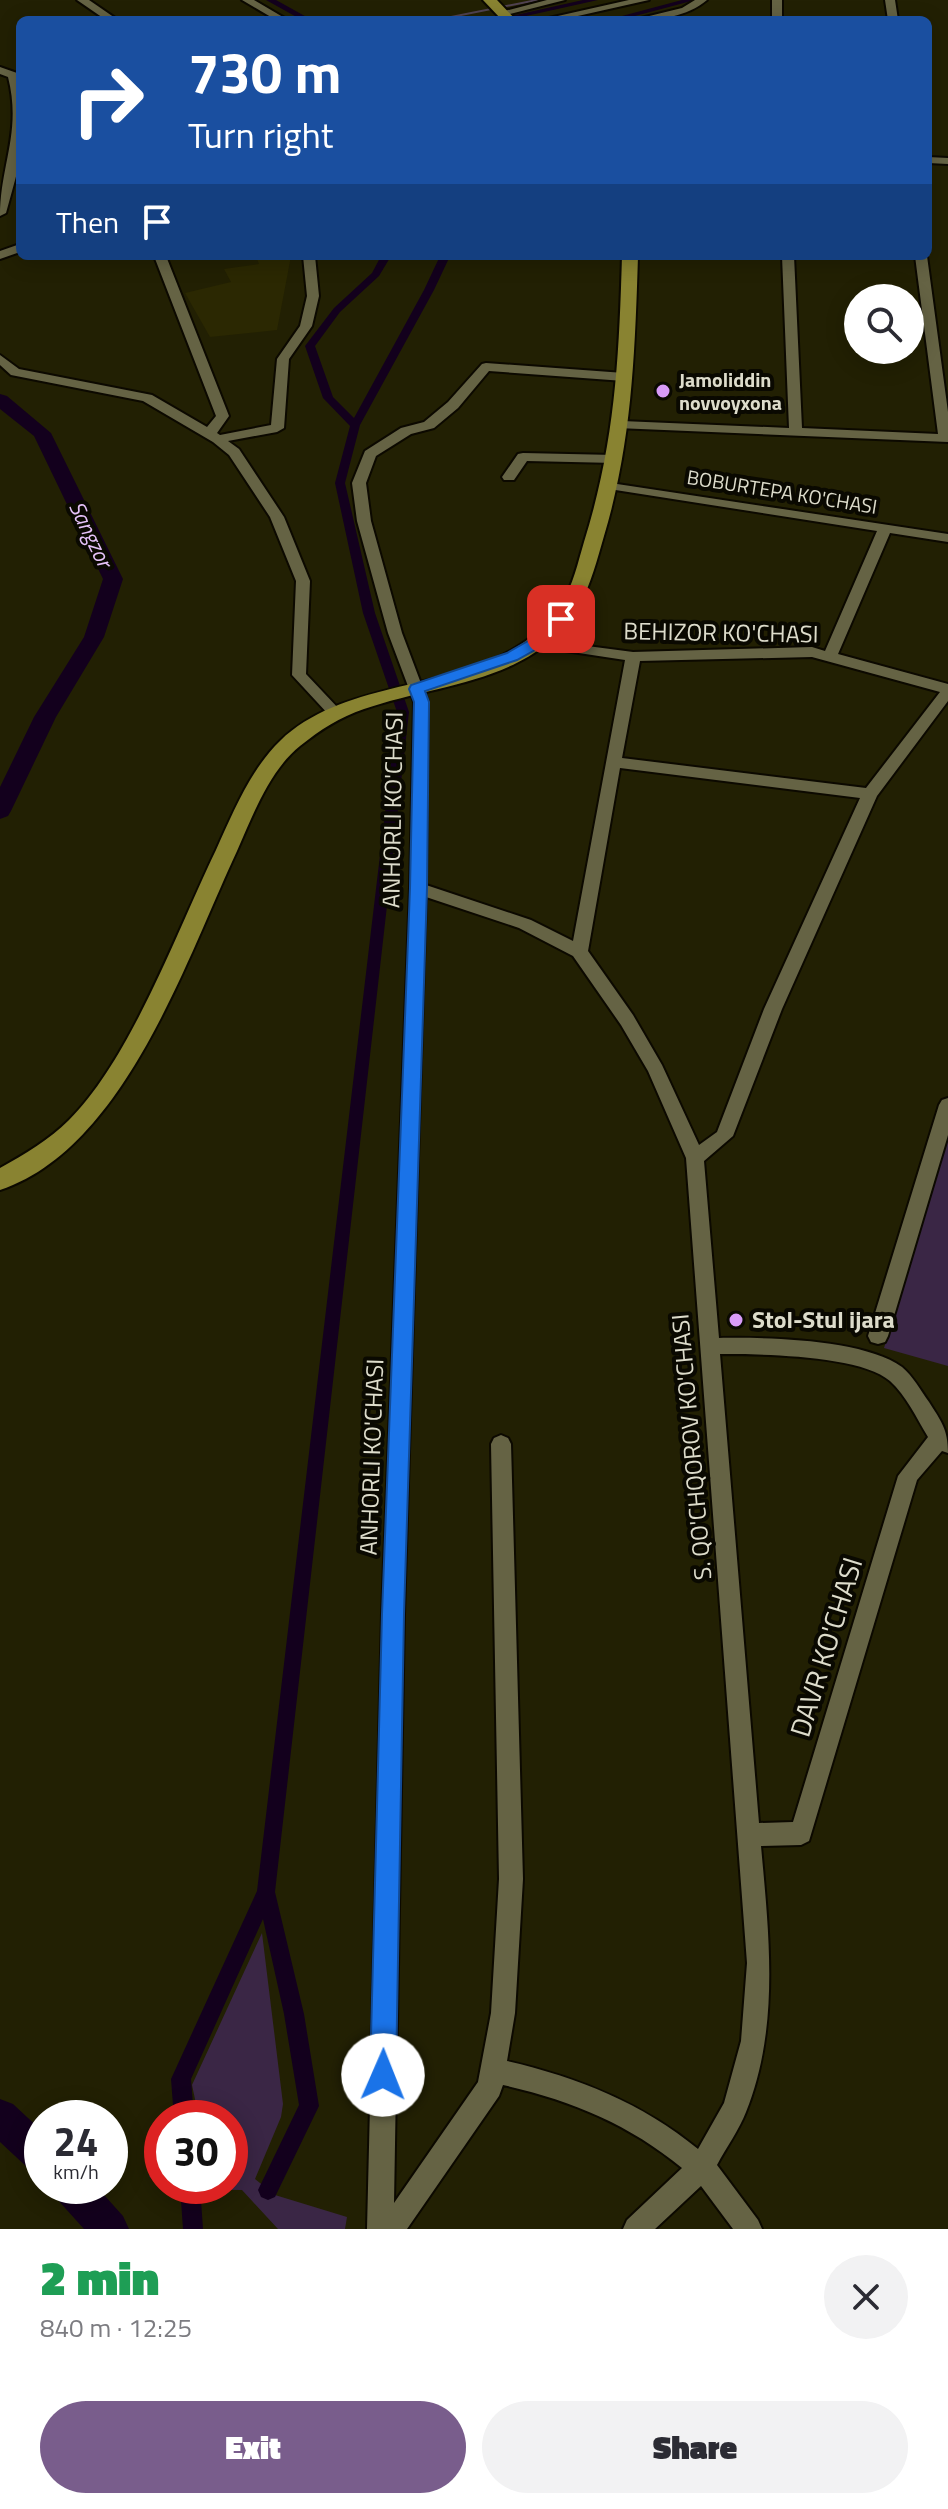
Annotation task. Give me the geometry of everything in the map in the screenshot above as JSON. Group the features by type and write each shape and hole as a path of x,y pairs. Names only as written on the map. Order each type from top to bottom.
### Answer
{"main road":[{"path":"0,1180 53,1148 98,1102 142,1029 257,788 294,739 334,712 368,698 417,689 489,666 539,642 555,627 576,595 609,485 622,425 630,260"}],"street":[{"path":"82,0 107,16"},
{"path":"247,0 276,16"},
{"path":"500,10 560,0"},
{"path":"565,16 644,0"},
{"path":"657,16 685,10 702,0"},
{"path":"0,70 13,75 16,84"},
{"path":"0,213 16,162"},
{"path":"162,260 223,416 214,437"},
{"path":"214,437 277,428 283,359 306,326 313,296 309,260"},
{"path":"788,260 796,432"},
{"path":"622,425 946,438 922,260"},
{"path":"0,359 15,372 147,398 234,452 277,517 303,581 299,675 334,712"},
{"name":"ANHORLI KO'CHASI","path":"380,2229 393,1614 418,888 421,702 395,633 364,521 359,483 370,454 406,431 429,425 453,405 486,367 624,377"},
{"path":"509,477 523,457 615,459"},
{"name":"BOBURTEPA KO'CHASI","path":"609,485 948,538"},
{"path":"830,657 885,528"},
{"name":"BEHIZOR KO'CHASI","path":"539,642 633,657 812,652 948,690"},
{"path":"418,888 525,924 579,952 633,657"},
{"path":"695,1158 724,1136 773,1009 870,794 948,690"},
{"path":"613,762 870,794"},
{"name":"S. QO'CHQOROV KO'CHASI","path":"579,952 627,1020 656,1070 695,1158 759,1963 753,2041 735,2108 701,2168 636,2229"},
{"path":"878,1336 948,1105"},
{"path":"710,1346 764,1344 862,1360 896,1373 944,1441"},
{"name":"DAVR KO'CHASI","path":"749,1835 801,1833 908,1476 944,1441"},
{"path":"391,2229 490,2087 503,2013 511,1879 501,1444"},
{"path":"493,2070 554,2083 611,2106 657,2133 701,2168 749,2229"}],"shaded area":[{"path":"257,260 290,260 277,330 210,337 185,293 231,282 224,269 259,264"},
{"path":"948,1139 948,1366 884,1348"},
{"path":"262,1933 283,2104 281,2117 255,2179 275,2195 347,2217 345,2229 278,2229 248,2196 248,2100 195,2100 192,2085"}],"waterway":[{"path":"270,0 300,16"},
{"path":"456,16 537,0"},
{"path":"516,16 594,0"},
{"path":"627,16 691,0"},
{"path":"355,425 328,398 310,346 337,310 376,274 384,260"},
{"path":"355,425 443,260"},
{"name":"Sangzor","path":"0,400 42,433 113,579 94,637 45,717 0,811"},
{"path":"266,1892 403,712 369,613 340,483 355,425"},
{"path":"183,2100 181,2079 266,1892"},
{"path":"266,1892 294,2014 309,2106 268,2190"},
{"name":"Sangzor","path":"0,2117 24,2139"},
{"name":"Sangzor","path":"87,2204 110,2229"},
{"path":"191,2204 193,2229"}],"place":[{"name":"Jamoliddin novvoyxona","path":"663,391"},
{"name":"Stol-Stul ijara","path":"736,1320"}],"route":[{"path":"383,2075 393,1614 418,888 421,702 417,689 512,657 539,642 561,619"}]}
